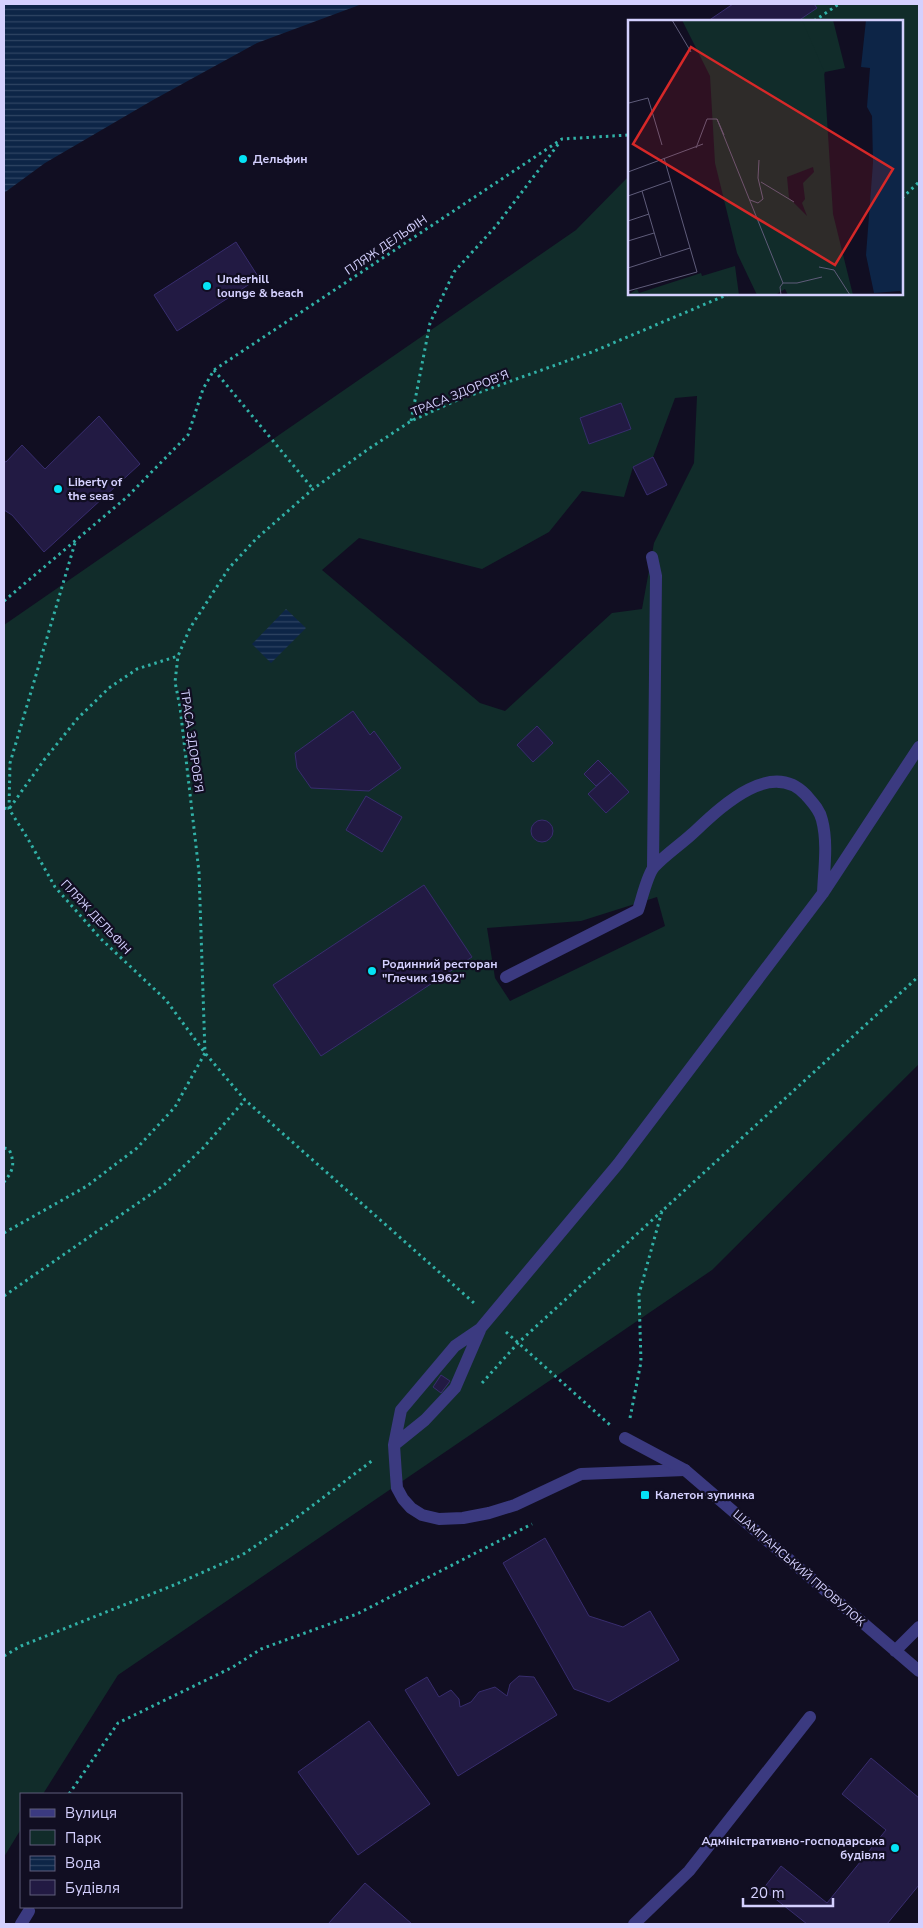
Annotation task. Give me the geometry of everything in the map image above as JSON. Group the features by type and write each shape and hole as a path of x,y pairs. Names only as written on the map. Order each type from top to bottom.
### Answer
{"street":[{"path":"506,977 638,910 653,868 656,576 652,557"},
{"path":"685,1470 581,1474 515,1506 463,1518 439,1519 422,1515 403,1500 398,1488 394,1445 401,1410 455,1346 480,1329 490,1318 618,1164 823,893 919,747"},
{"path":"653,868 731,799 762,784 775,782 788,784 802,791 814,804 822,819 825,843 823,893"},
{"path":"394,1445 425,1420 455,1388 480,1329"},
{"name":"ШАМПАНСЬКИЙ ПРОВУЛОК","path":"625,1438 685,1470 919,1671"},
{"path":"895,1651 919,1627"},
{"path":"634,1924 690,1871 810,1717"},
{"path":"21,1924 29,1911"}],"path":[{"path":"815,20 839,4"},
{"path":"411,421 430,323 454,272 496,226 562,139 628,135"},
{"name":"ПЛЯЖ ДЕЛЬФІН","path":"4,601 75,543 127,497 188,435 203,389 214,370 562,139"},
{"path":"903,197 919,182"},
{"name":"ТРАСА ЗДОРОВ’Я","path":"205,1053 199,872 180,707 175,682 178,656 190,628 229,568 256,539 314,489 367,450 411,421 455,401 592,352 727,295"},
{"path":"214,370 314,489"},
{"path":"9,809 10,763 75,543"},
{"path":"9,809 44,760 78,718 109,688 137,669 178,656"},
{"path":"4,808 9,809"},
{"name":"ПЛЯЖ ДЕЛЬФІН","path":"9,809 55,888 101,939 166,1000 205,1053 245,1100 625,1438"},
{"path":"479,1387 518,1343 919,976"},
{"path":"4,1233 87,1186 137,1148 175,1107 205,1053"},
{"path":"4,1296 164,1184 203,1148 245,1100"},
{"path":"4,1148 8,1149 14,1160 12,1171 4,1182"},
{"path":"625,1438 641,1362 639,1294 662,1210"},
{"path":"4,1656 20,1646 174,1585 242,1555 288,1524 394,1445"},
{"path":"70,1793 118,1723 233,1667 261,1649 357,1614 537,1520"}],"green space":[{"path":"801,4 919,4 919,1064 712,1270 118,1675 44,1793 20,1793 20,1831 4,1857 4,625 576,230 628,177 628,295 903,295 903,20 785,20","holes":["697,396 694,463 654,543 642,609 612,613 505,711 480,703 322,570 359,538 482,569 549,532 582,491 624,497 633,467 653,457 675,398","657,897 665,926 510,1001 495,978 487,928 581,921"]}],"water":[{"path":"4,4 362,4 257,43 153,100 45,163 4,193"},
{"path":"286,609 306,628 271,663 252,644"}],"building":[{"path":"733,4 814,4 817,8 799,20 709,20"},
{"name":"Underhill lounge & beach","path":"236,242 259,278 177,331 154,295"},
{"path":"621,403 631,429 589,444 580,418"},
{"name":"Liberty of the seas","path":"99,416 140,464 44,552 12,515 4,510 4,461 6,462 22,445 45,469"},
{"path":"653,457 667,485 647,495 633,467"},
{"path":"353,711 370,735 374,731 401,768 369,791 311,788 297,768 295,753"},
{"path":"537,726 553,743 533,762 517,745"},
{"path":"598,760 611,773 596,786 584,774"},
{"path":"611,773 629,792 606,813 588,794"},
{"path":"366,796 402,817 382,852 346,830"},
{"path":"538,820 546,820 553,827 553,835 546,842 538,842 531,835 531,827"},
{"name":"Родинний ресторан \"Глечик 1962\"","path":"424,885 472,957 321,1056 273,985"},
{"path":"441,1375 450,1381 441,1393 433,1387"},
{"path":"545,1538 589,1616 623,1627 650,1611 679,1660 609,1702 574,1689 503,1563"},
{"path":"519,1676 534,1677 557,1715 458,1776 405,1690 427,1677 439,1697 451,1690 459,1699 460,1707 471,1702 479,1692 495,1687 507,1696 510,1684"},
{"path":"369,1721 430,1804 358,1855 298,1772"},
{"name":"Адміністративно-господарська будівля","path":"871,1758 919,1798 919,1885 887,1924 807,1924 763,1889 781,1866 827,1903 886,1830 842,1794"},
{"path":"365,1883 412,1924 328,1924"}],"place":[{"name":"Дельфин","path":"243,159"},
{"name":"Underhill lounge & beach","path":"207,286"},
{"name":"Liberty of the seas","path":"58,489"},
{"name":"Родинний ресторан \"Глечик 1962\"","path":"372,971"},
{"name":"Калетон зупинка","path":"645,1495"},
{"name":"Адміністративно-господарська будівля","path":"895,1848"}]}
